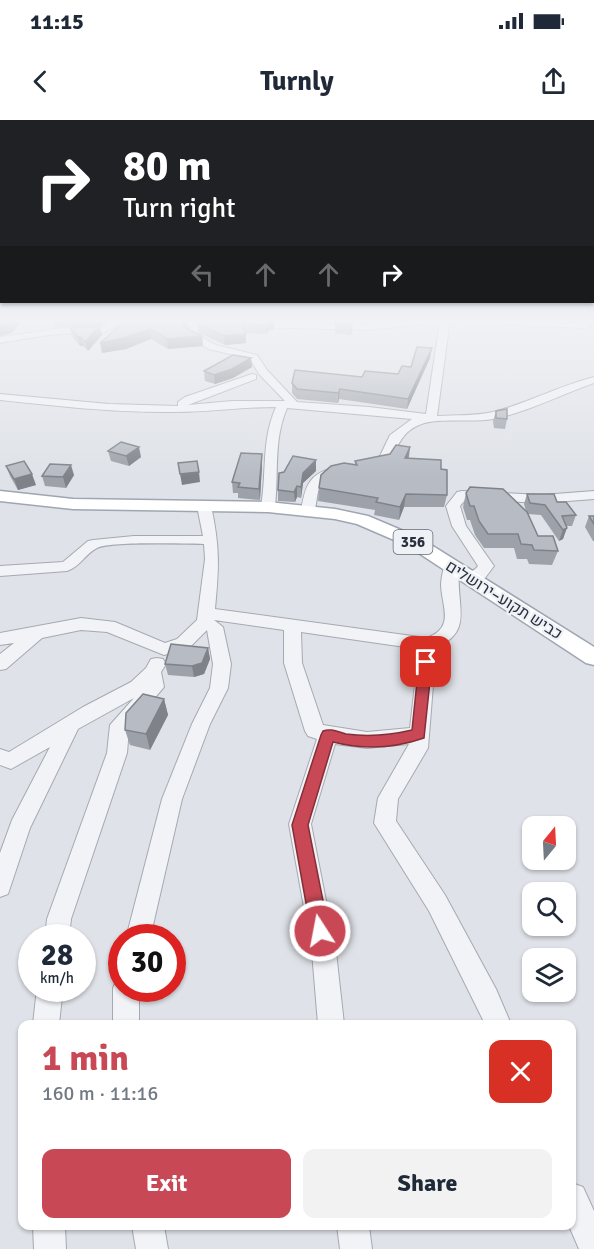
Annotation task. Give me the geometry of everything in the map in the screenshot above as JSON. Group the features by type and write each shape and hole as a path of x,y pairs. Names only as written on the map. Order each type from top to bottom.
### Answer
{"main road":[{"name":"356","path":"0,496 73,504 204,506"},
{"name":"כביש תקוע–ירושלים","path":"204,506 268,507 308,511 344,516 386,528 414,542 594,657"}],"street":[{"path":"263,372 291,401 273,427 270,452 272,478 268,507"},
{"path":"431,418 439,372"},
{"path":"176,409 189,399 252,377"},
{"path":"0,397 109,407 176,409 232,404 288,405 455,419 491,416 538,402 558,392 594,380"},
{"path":"308,511 312,485 325,473 384,461 394,438 418,420 431,418"},
{"path":"471,578 480,575 486,566 459,526 453,506 462,495 542,499 594,495"},
{"path":"0,639 81,624 109,626 164,649 183,644 206,617 212,540 204,506"},
{"path":"0,571 67,566 93,544 212,540"},
{"path":"206,617 292,625 428,644 444,639 451,631 454,613 448,583 452,567"},
{"path":"141,924 172,799 201,724 219,688 222,664 216,627 206,617"},
{"path":"292,625 293,663 315,731 347,740 389,742 419,734"},
{"path":"0,664 37,633"},
{"path":"428,644 418,747 388,798 386,823 436,903 487,998 496,1020"},
{"path":"0,756 10,761 93,710 119,699 153,673 164,649"},
{"path":"58,924 117,753 120,725 155,687 153,673"},
{"path":"0,886 20,827 71,724"},
{"path":"328,735 300,825 324,952 331,1020"},
{"path":"46,1020 48,1002"},
{"path":"126,1002 126,1020"},
{"path":"576,1207 594,1246"},
{"path":"49,1230 50,1249"},
{"path":"149,1230 152,1249"},
{"path":"354,1230 356,1249"}],"building":[{"path":"206,372 224,372 214,375"},
{"path":"295,372 362,377 365,372 398,374 399,372 421,372 408,399 340,389 338,393 297,389 292,383"},
{"path":"507,409 507,419 496,418 496,411"},
{"path":"121,442 139,447 126,456 108,451"},
{"path":"396,445 410,447 405,458 441,460 441,469 447,470 447,495 406,494 400,507 376,502 378,498 319,488 321,475 331,466 344,463 357,465 355,461 390,454"},
{"path":"241,453 262,454 259,489 238,487 240,483 232,482"},
{"path":"293,456 316,460 303,473 301,487 297,486 294,492 278,490 279,473 284,472"},
{"path":"24,461 32,474 14,479 6,466"},
{"path":"197,461 199,472 180,474 178,463"},
{"path":"50,464 71,465 63,477 42,476"},
{"path":"470,487 503,489 527,512 538,536 553,536 558,551 534,550 532,545 521,544 518,534 488,534 479,521 474,506 470,506 466,493"},
{"path":"527,494 554,494 557,502 566,502 576,515 562,516 567,528 563,530 545,505 530,503"},
{"path":"171,644 208,648 202,663 192,666 165,664"},
{"path":"143,694 164,699 146,734 125,730 126,713"}],"route":[{"path":"320,931 300,825 328,735 347,740 389,742 419,734 426,662"}]}
